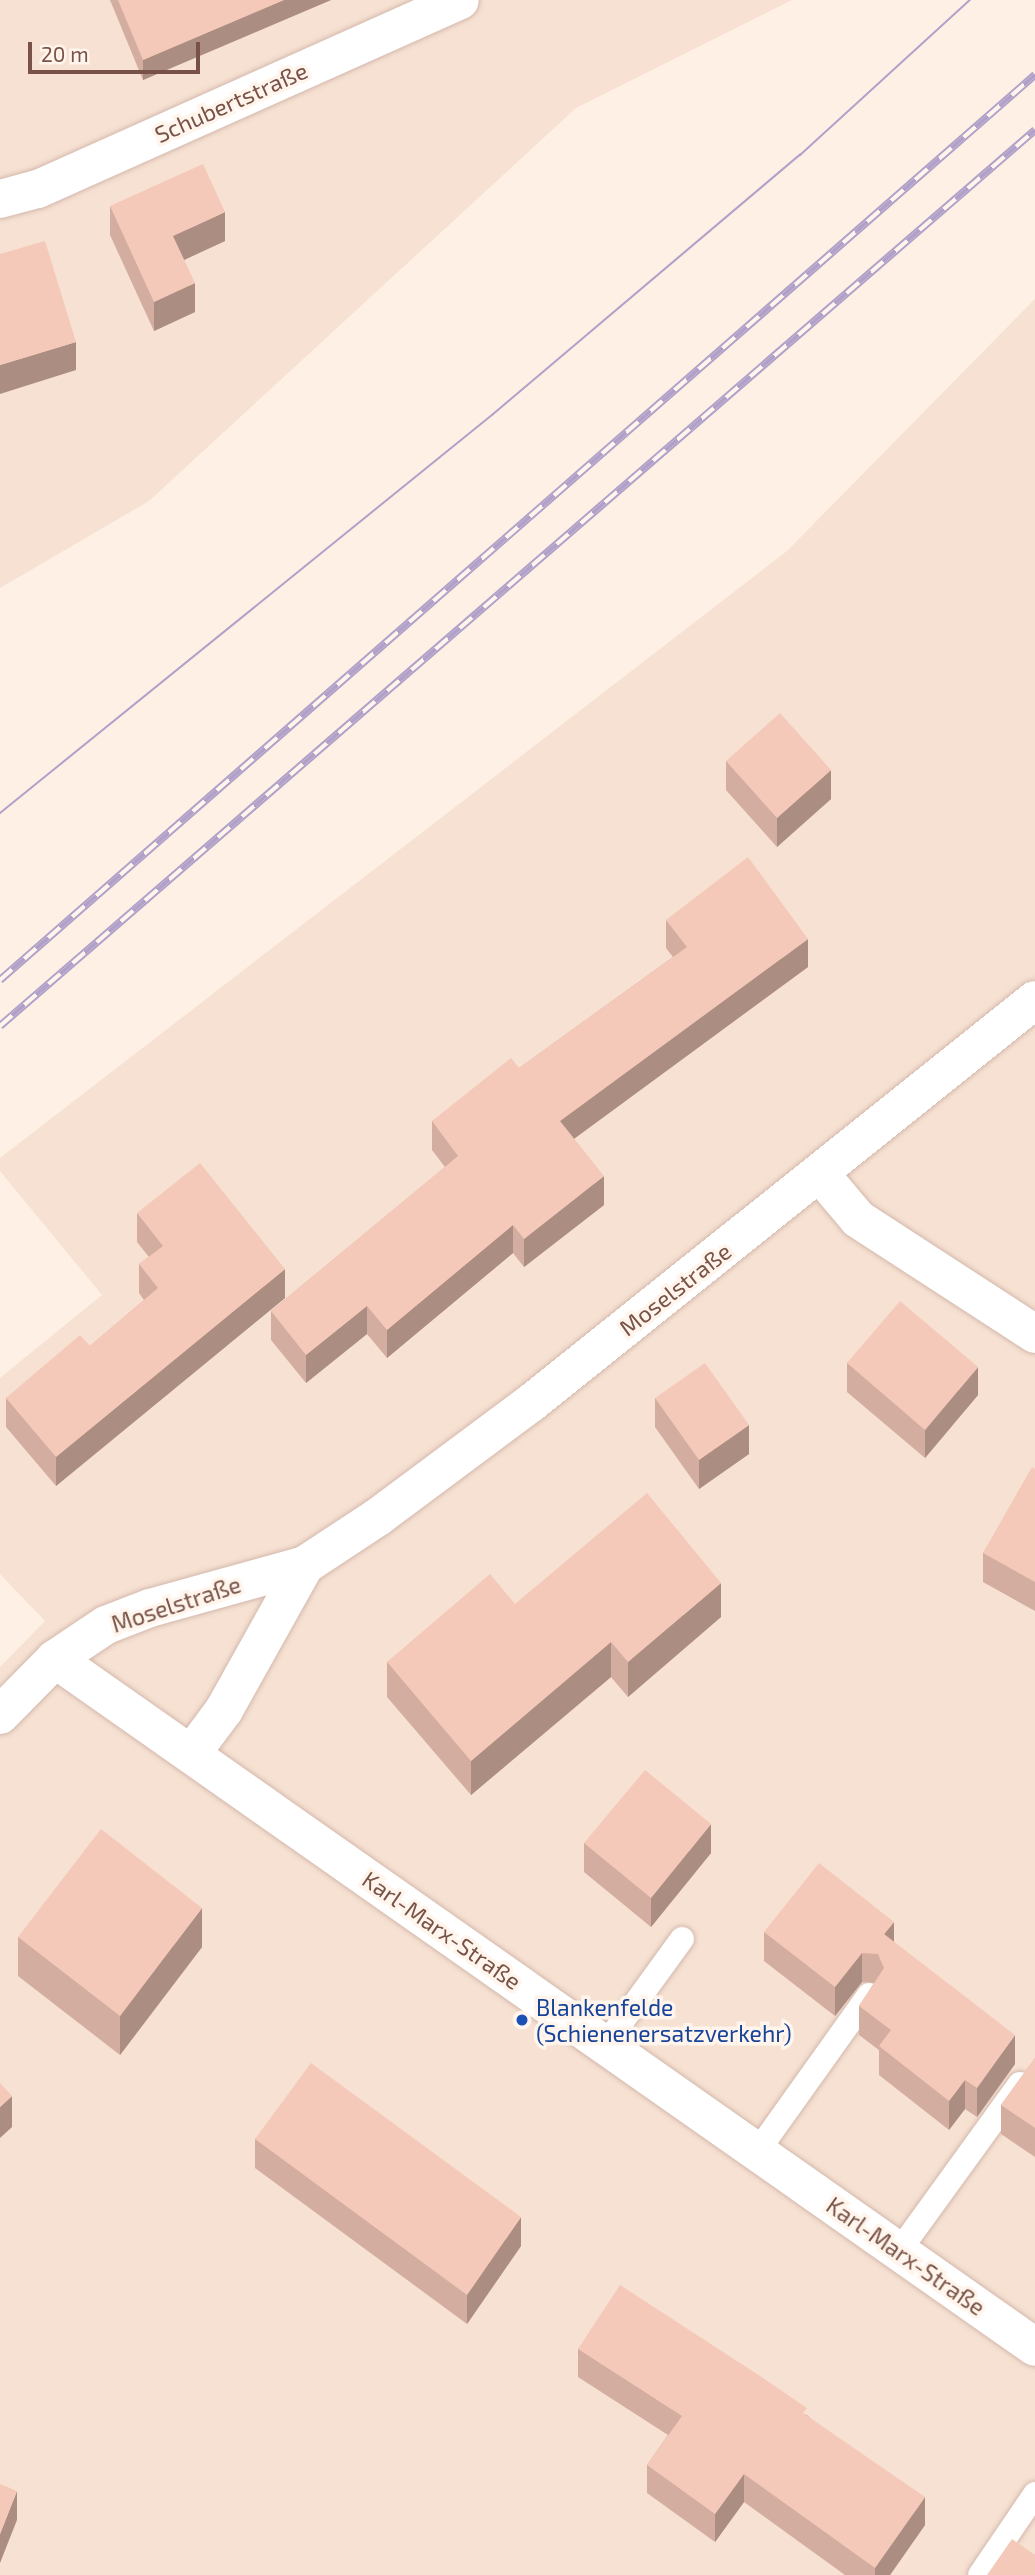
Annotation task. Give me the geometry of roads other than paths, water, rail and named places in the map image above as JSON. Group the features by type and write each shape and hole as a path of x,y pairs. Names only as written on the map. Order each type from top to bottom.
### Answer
{"street":[{"name":"Schubertstraße","path":"0,199 38,189 460,0"},
{"name":"Moselstraße","path":"0,1715 55,1659 106,1625 150,1608 305,1565 520,1412 821,1175 1035,1000"},
{"path":"821,1175 858,1219 1035,1334"},
{"name":"Moselstraße","path":"192,1753 224,1710 305,1565"},
{"name":"Karl-Marx-Straße","path":"55,1659 1035,2347"}],"lane":[{"path":"605,2045 682,1939"},
{"path":"757,2152 869,1995"},
{"path":"899,2251 1032,2066"},
{"path":"980,2575 1035,2494"}],"tram line":[{"path":"0,813 493,414 800,155 970,0"}],"railway":[{"path":"0,980 1035,75"},
{"path":"0,1026 1035,130"}],"place":[{"name":"Blankenfelde (Schienenersatzverkehr)","path":"522,2020"}]}
